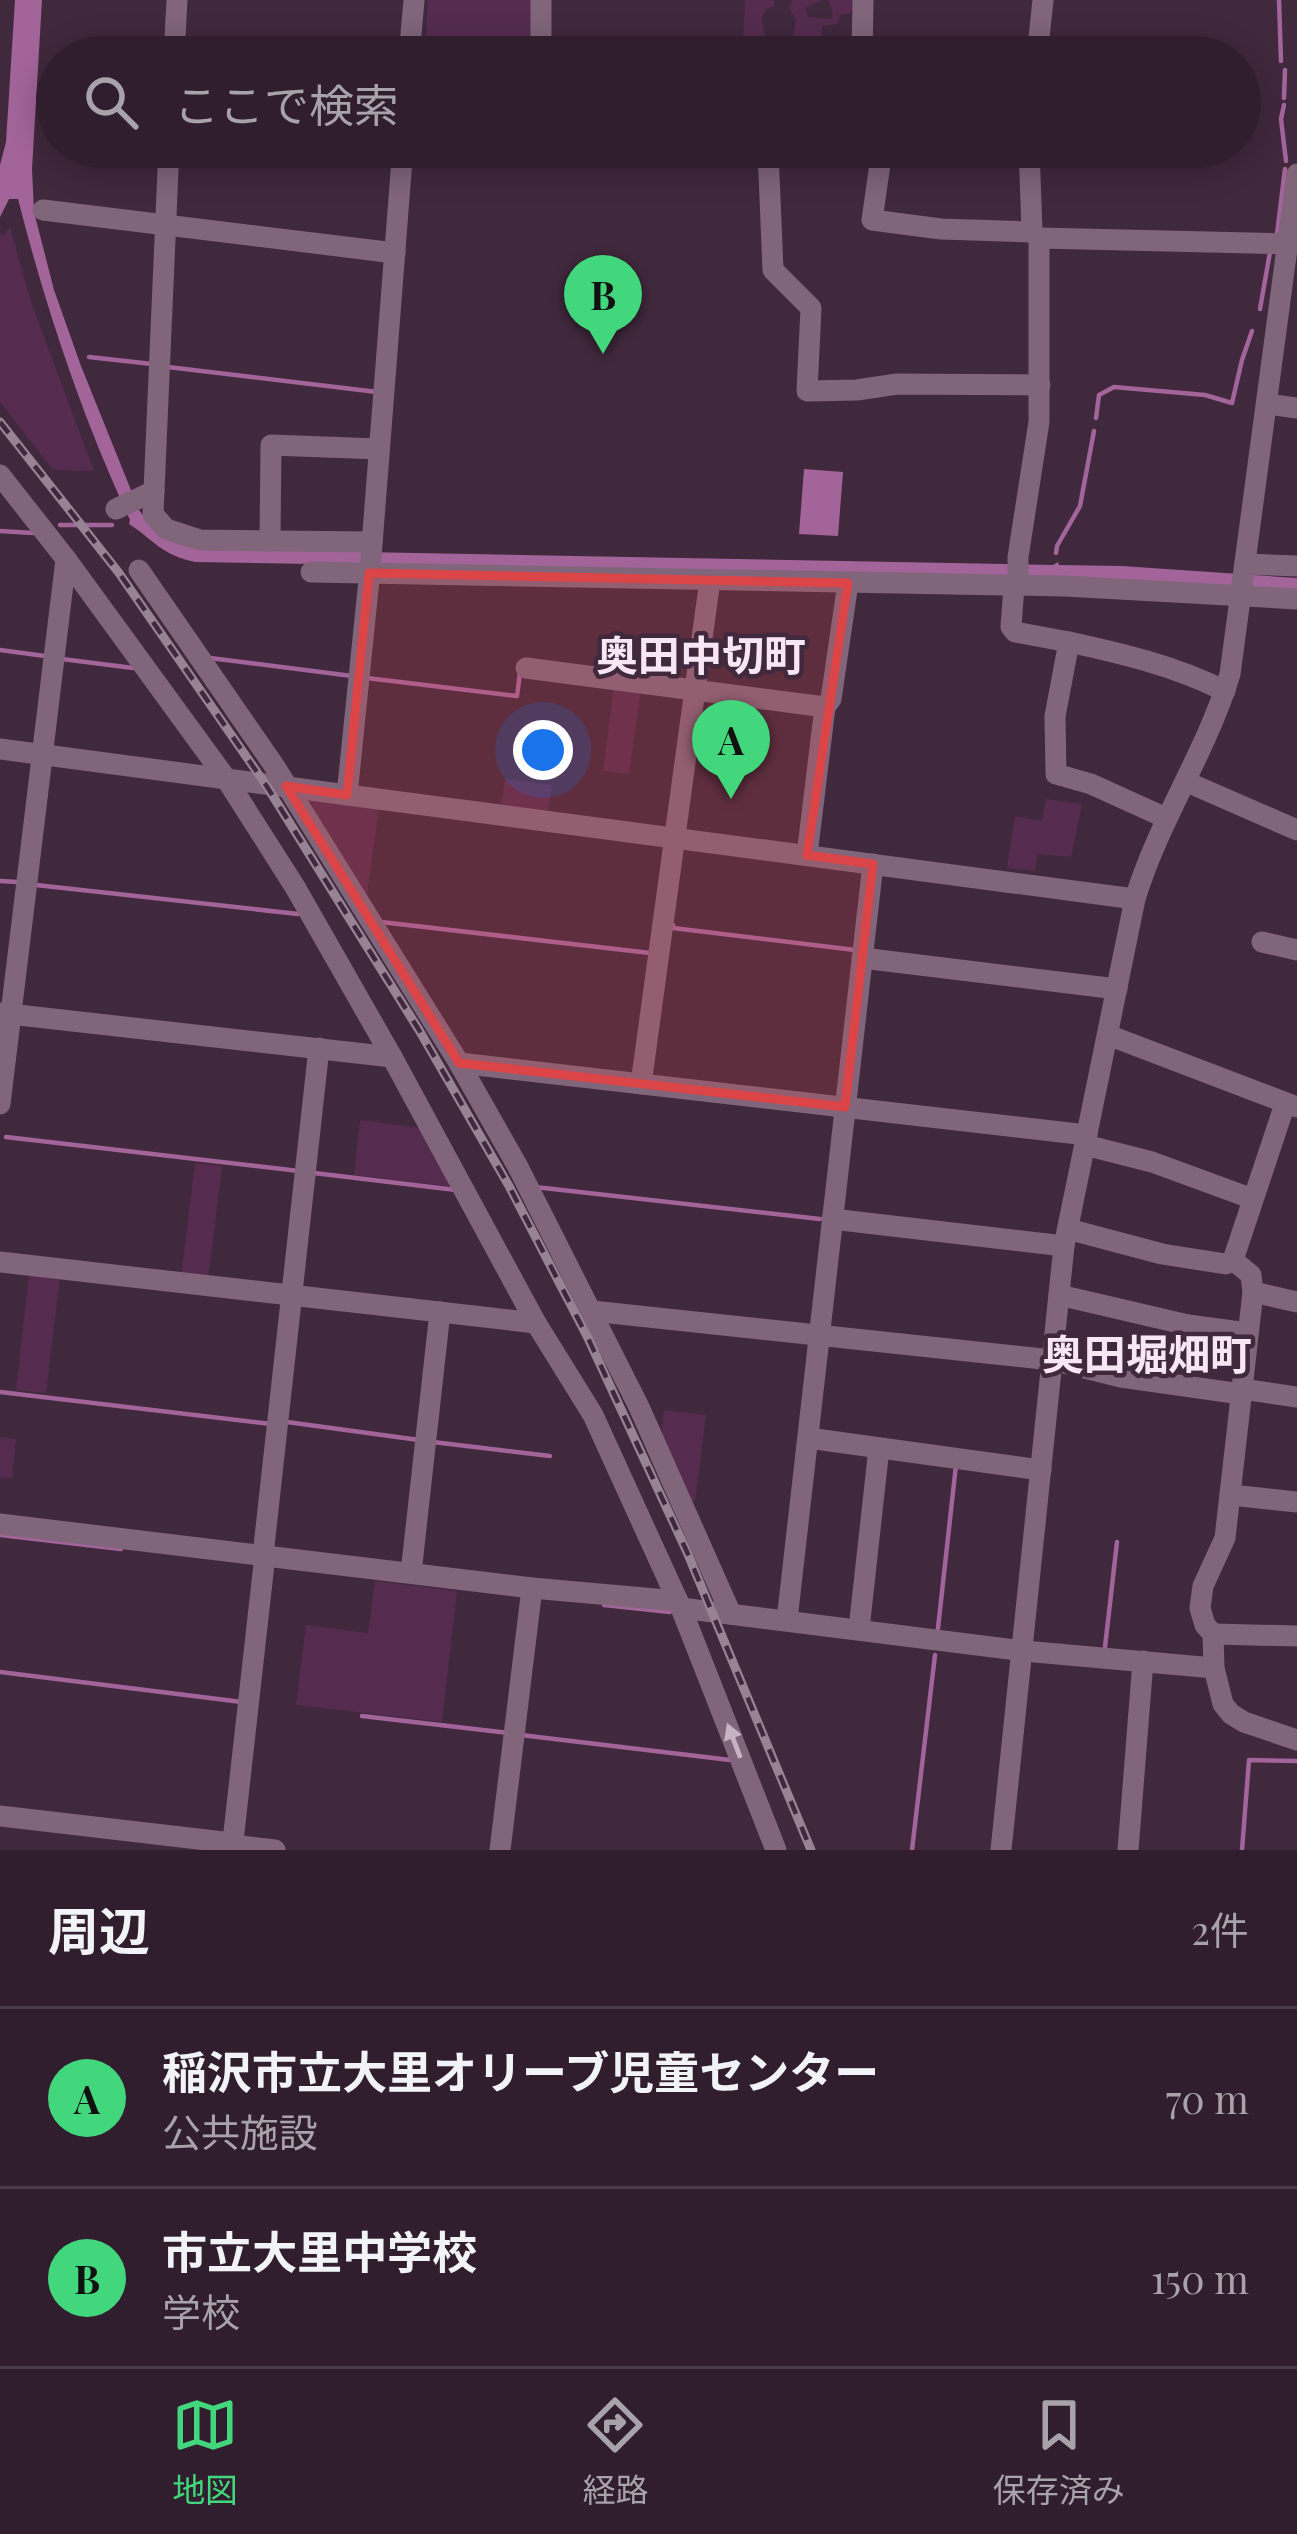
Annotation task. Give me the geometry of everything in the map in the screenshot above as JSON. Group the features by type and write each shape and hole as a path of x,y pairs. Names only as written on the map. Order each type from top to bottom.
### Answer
{"street":[{"path":"175,36 177,0"},
{"path":"411,36 414,0"},
{"path":"541,0 541,36"},
{"path":"862,36 863,0"},
{"path":"1039,36 1043,0"},
{"path":"168,168 132,501 166,529 200,540 372,544"},
{"path":"347,795 370,572 401,168"},
{"path":"769,168 773,270 812,308 807,391 897,384 1040,385"},
{"path":"879,168 872,220 1291,255"},
{"path":"1030,168 1039,422 1011,627 1016,632 1142,657 1186,671 1225,691"},
{"path":"1001,1850 1066,1238 1135,898 1166,818 1220,710 1230,674 1291,255 1297,174"},
{"path":"44,210 394,253"},
{"path":"1268,404 1297,408"},
{"path":"270,541 272,445 379,449"},
{"path":"0,475 227,780 295,887 392,1057 536,1323 593,1415 680,1605 776,1850"},
{"path":"0,1104 5,1013 66,559"},
{"path":"1245,566 1297,566"},
{"path":"139,570 275,767 518,1167 640,1407 730,1614"},
{"path":"311,572 1065,586 1297,599"},
{"path":"641,1084 710,580"},
{"path":"807,856 825,706 834,681 848,583"},
{"path":"1069,642 1055,716 1056,774 1091,784 1166,818"},
{"path":"526,668 825,706"},
{"path":"0,749 1135,898"},
{"path":"1187,782 1297,830"},
{"path":"787,1620 872,864"},
{"path":"1262,942 1297,950"},
{"path":"862,958 1117,989"},
{"path":"5,1013 392,1057"},
{"path":"832,1219 1066,1238 1226,1264 1233,1260 1291,1106 1108,1035"},
{"path":"232,1846 319,1048"},
{"path":"458,1063 1086,1140 1253,1199"},
{"path":"1233,1260 1251,1276 1253,1292 1225,1538 1203,1586 1200,1608 1213,1634 1222,1704 1244,1722 1297,1739"},
{"path":"0,1262 536,1323"},
{"path":"1253,1292 1297,1302"},
{"path":"1059,1295 1249,1333"},
{"path":"592,1311 1052,1360 1121,1377 1297,1397"},
{"path":"411,1573 440,1312"},
{"path":"808,1438 1041,1470"},
{"path":"859,1629 879,1448"},
{"path":"1231,1495 1297,1502"},
{"path":"0,1524 1024,1651 1214,1668"},
{"path":"500,1850 532,1588"},
{"path":"1213,1634 1297,1636"},
{"path":"1128,1850 1143,1661"},
{"path":"0,1816 275,1850"}],"highlighted area":[{"path":"369,573 848,583 807,855 873,864 845,1107 459,1063 286,786 347,795"}],"shaded area":[{"path":"15,0 42,0 40,36 36,36 32,169 34,212 54,290 139,510 147,521 203,549 1058,562 1297,578 1297,591 1056,577 195,562 174,555 129,524 66,362 18,199 9,199 0,217 0,165 6,142"},
{"path":"428,0 535,0 535,36 426,36"},
{"path":"745,0 774,0 762,18 765,36 743,36"},
{"path":"793,0 823,0 805,8 808,17 831,19 828,0 853,0 851,13 840,15 837,24 822,26 822,36 793,36 796,20 789,8"},
{"path":"10,227 31,302 94,471 53,470 0,402 0,233 4,235"},
{"path":"804,469 843,472 838,536 799,534"},
{"path":"614,685 641,688 629,774 603,771"},
{"path":"505,779 552,785 548,813 501,807"},
{"path":"306,799 379,808 366,902"},
{"path":"1046,799 1082,804 1071,857 1037,854 1035,871 1007,868 1015,816 1042,821"},
{"path":"360,1120 422,1128 455,1187 354,1175"},
{"path":"195,1163 222,1166 208,1281 181,1277"},
{"path":"29,1274 60,1277 46,1393 16,1390"},
{"path":"664,1410 706,1415 695,1501 686,1500 660,1444"},
{"path":"0,1437 16,1439 12,1478 0,1477"},
{"path":"375,1581 457,1591 442,1722 296,1705 306,1625 368,1633"}],"waterway":[{"path":"1279,0 1281,61"},
{"path":"1284,98 1285,70"},
{"path":"1284,105 1286,161"},
{"path":"1277,234 1285,169"},
{"path":"1260,309 1270,252"},
{"path":"1096,418 1099,395 1114,387 1205,395 1232,403 1252,331"},
{"path":"89,357 152,364"},
{"path":"168,367 377,392"},
{"path":"1056,553 1080,506 1094,431"},
{"path":"60,525 112,525"},
{"path":"0,531 33,533"},
{"path":"0,650 45,656"},
{"path":"210,658 352,676"},
{"path":"62,659 133,668"},
{"path":"367,678 517,696 520,673"},
{"path":"0,881 17,882"},
{"path":"36,885 298,914"},
{"path":"381,922 650,953"},
{"path":"673,925 855,950"},
{"path":"6,1137 299,1171"},
{"path":"314,1173 456,1190"},
{"path":"535,1187 820,1219"},
{"path":"0,1392 271,1424"},
{"path":"287,1422 419,1440"},
{"path":"433,1442 550,1456"},
{"path":"938,1628 956,1465"},
{"path":"0,1535 121,1549"},
{"path":"1105,1647 1117,1542"},
{"path":"604,1605 670,1612"},
{"path":"912,1850 935,1655"},
{"path":"0,1672 242,1702"},
{"path":"362,1716 509,1733"},
{"path":"521,1735 730,1760"},
{"path":"1242,1850 1249,1760 1297,1761"}],"railway":[{"path":"0,422 119,573 266,785 419,1030 509,1186 588,1338 687,1552 811,1850"}],"place":[{"name":"市立大里中学校","path":"603,354"},
{"name":"稲沢市立大里オリーブ児童センター","path":"731,799"}],"district":[{"name":"奥田中切町","path":"701,654"},
{"name":"奥田堀畑町","path":"1147,1353"}]}
